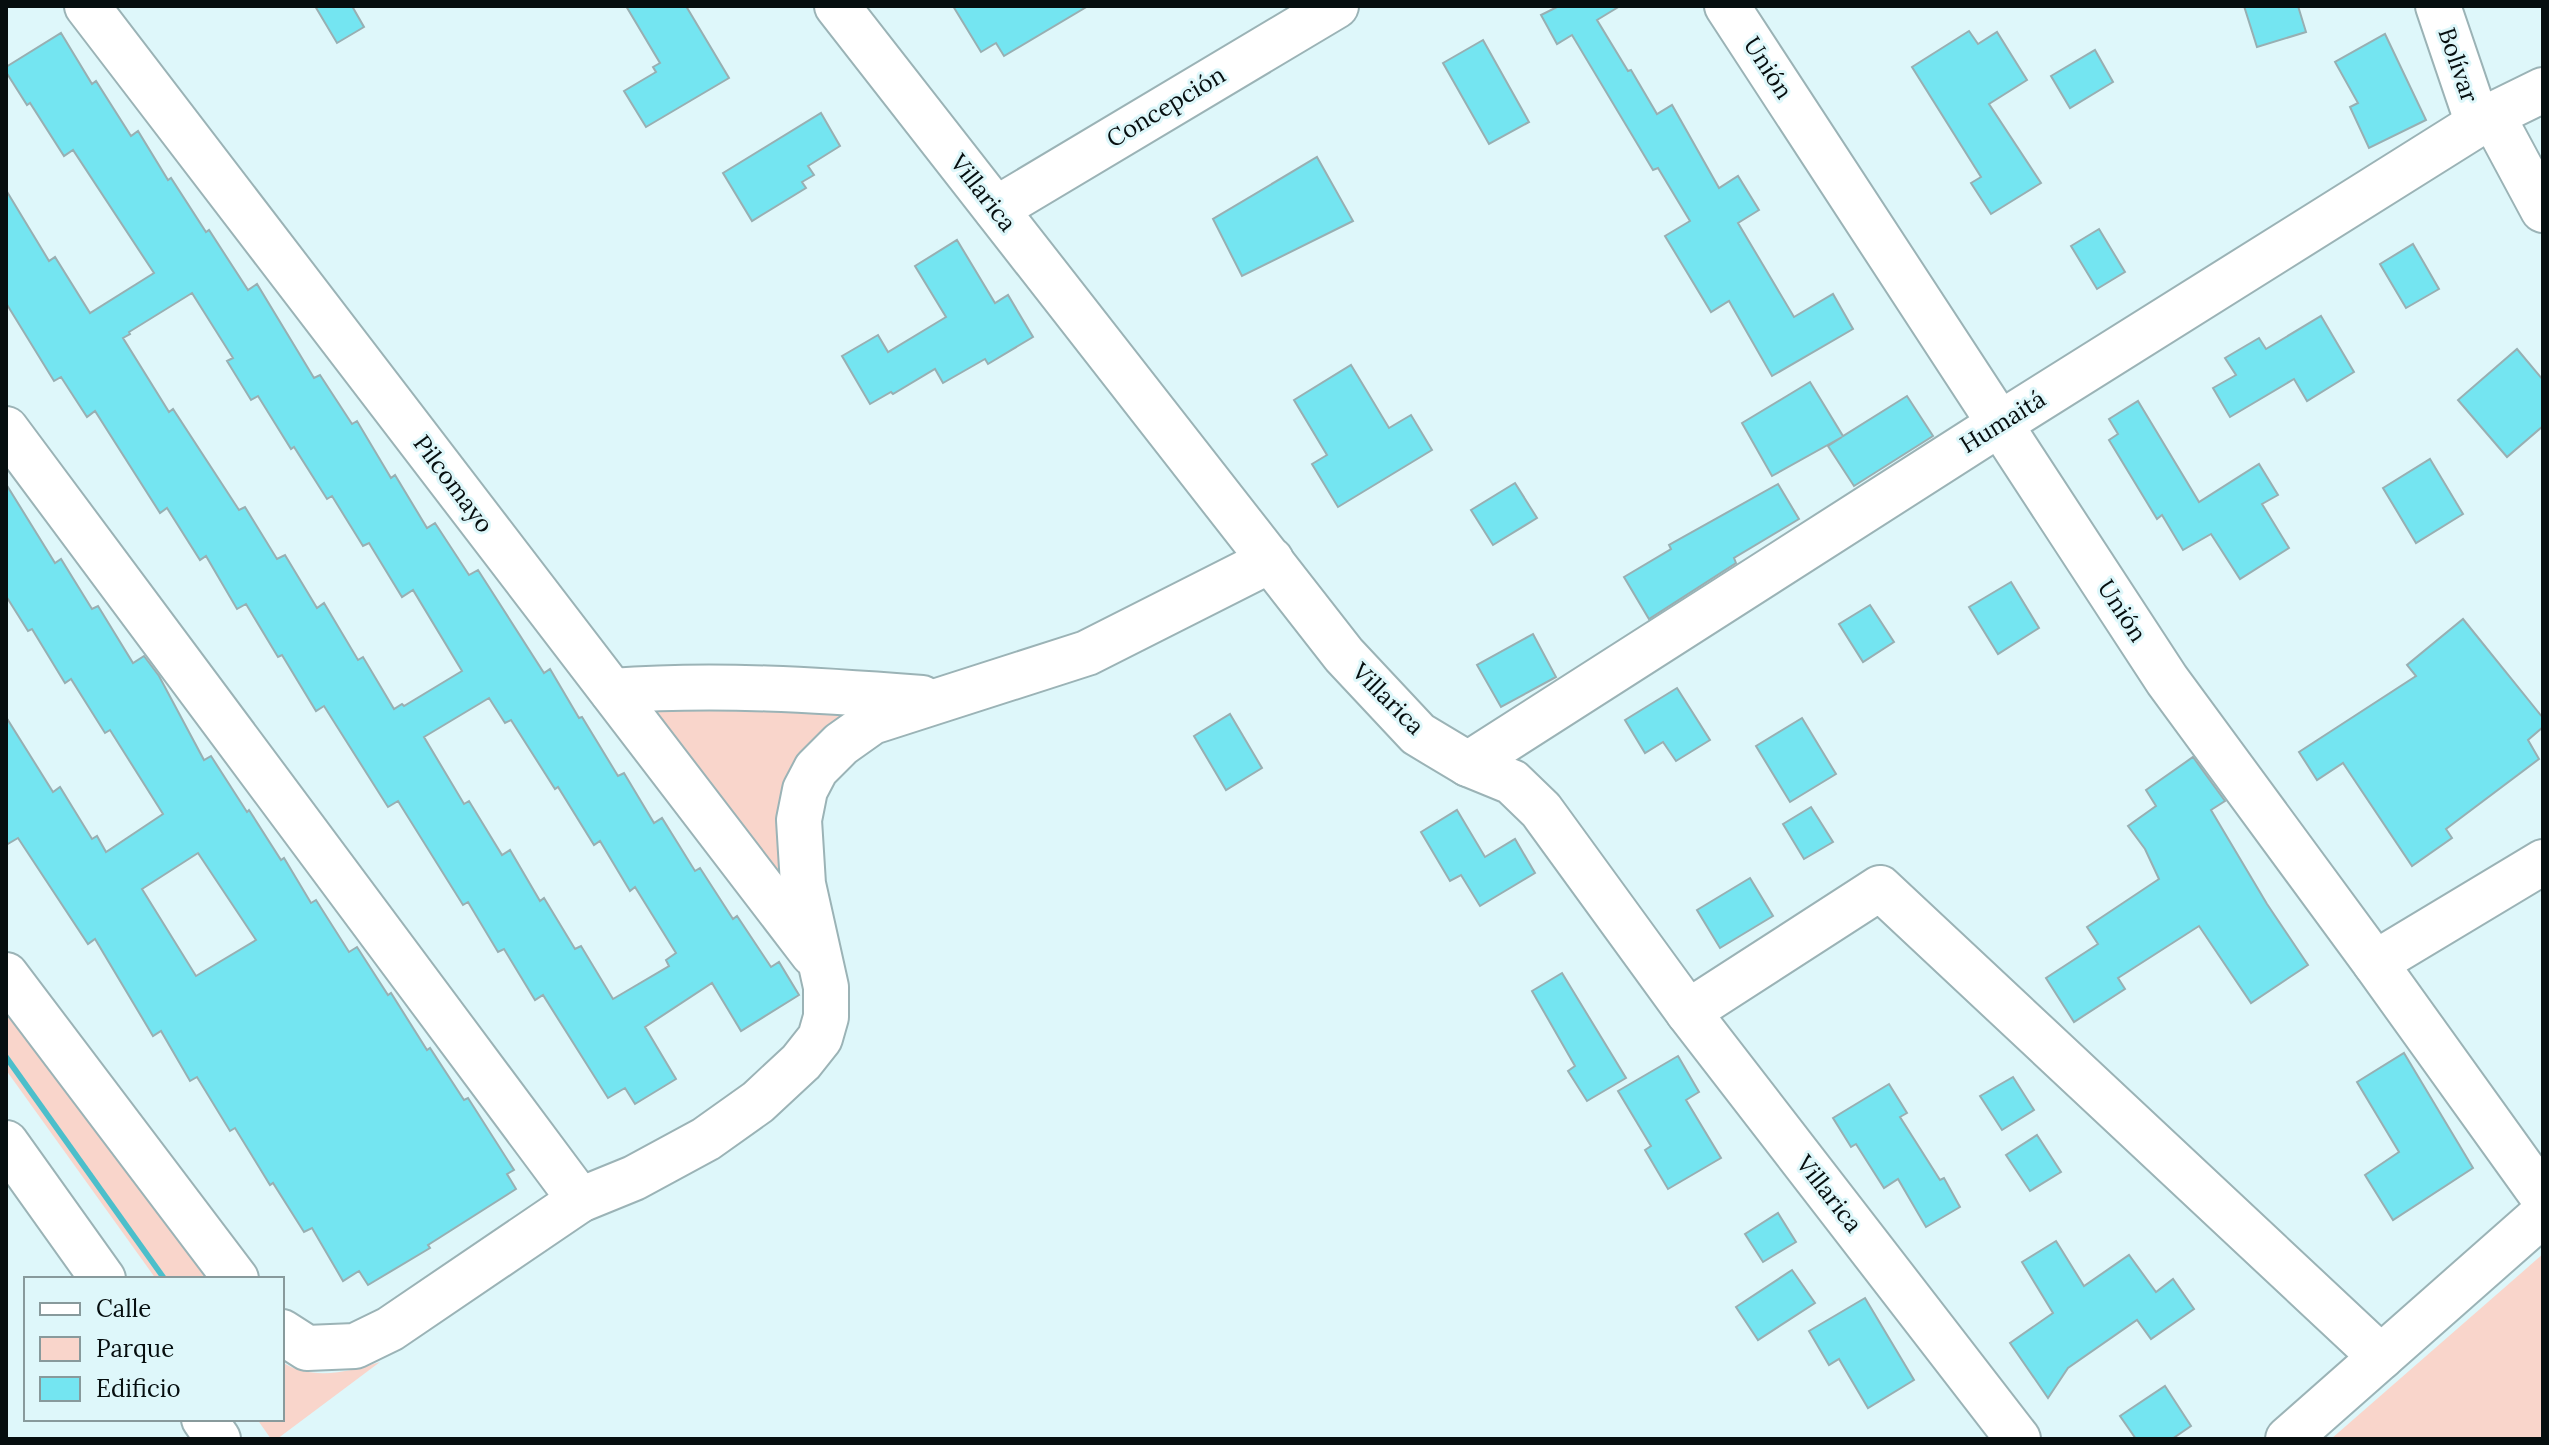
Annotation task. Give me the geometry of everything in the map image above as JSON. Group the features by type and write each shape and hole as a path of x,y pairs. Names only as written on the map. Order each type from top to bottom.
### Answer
{"street":[{"name":"Pilcomayo","path":"87,6 819,962"},
{"name":"Villarica","path":"837,6 1344,655 1418,734 1468,764 1512,782 1541,810 1688,1012 2018,1439"},
{"name":"Concepción","path":"996,209 1336,6"},
{"name":"Unión","path":"1727,6 2167,680 2543,1197"},
{"name":"Bolívar","path":"2438,6 2485,119 2543,210"},
{"name":"Humaitá","path":"1468,764 2001,423 2485,119 2543,90"},
{"path":"6,429 580,1200"},
{"path":"284,1333 307,1348 355,1346 390,1329 580,1200 634,1178 706,1139 758,1102 785,1078 820,1038 826,1017 826,987 803,884 799,820 805,790 816,769 833,752 872,722 1087,653 1271,560"},
{"path":"612,691 695,686 769,688 945,700"},
{"path":"2375,963 2543,862"},
{"path":"1688,1012 1880,888 2381,1357"},
{"path":"6,975 234,1277"},
{"path":"6,1143 102,1277"},
{"path":"2288,1439 2543,1214"},
{"path":"205,1421 218,1439"}],"green space":[{"path":"657,708 865,708 784,877 655,714"},
{"path":"6,1011 206,1277 155,1277 6,1070"},
{"path":"2543,1254 2543,1439 2331,1439"},
{"path":"380,1362 277,1439 271,1439 258,1421 284,1421 284,1363 305,1371 331,1373"}],"water":[{"path":"6,1052 167,1277 160,1277 6,1062"}],"building":[{"path":"315,6 352,6 364,27 337,43"},
{"path":"626,6 686,6 729,78 646,127 624,91 656,72 653,67 660,63"},
{"path":"953,6 1088,6 1004,56 996,43 981,52"},
{"path":"1559,6 1620,6 1597,20 1657,114 1672,105 1719,188 1738,176 1759,210 1738,223 1794,317 1833,294 1853,329 1772,376 1729,301 1711,312 1665,236 1690,221 1658,168 1653,170 1572,35 1557,44 1541,15"},
{"path":"2244,6 2298,6 2306,32 2257,47"},
{"path":"1969,31 1978,44 1997,32 2027,80 1989,104 2041,183 1991,214 1971,183 1981,177 1912,67"},
{"path":"61,33 92,84 96,81 131,136 138,131 168,180 171,178 206,232 209,230 248,290 257,284 314,378 320,375 352,424 357,421 391,478 395,475 427,528 435,523 469,575 478,570 544,673 550,669 618,776 624,773 654,823 662,818 695,871 700,868 733,919 737,916 771,967 779,962 799,995 741,1031 712,983 645,1027 676,1079 635,1104 625,1088 608,1098 543,995 535,1000 504,949 498,952 468,902 463,905 398,801 388,807 324,706 316,711 246,604 237,609 206,556 200,560 167,508 160,513 95,411 87,417 61,377 54,381 6,303 6,190 49,261 55,257 90,313 154,273 73,150 64,156 30,103 27,105 6,72 6,67","holes":["192,293 233,358 227,361 251,400 258,396 327,499 332,496 363,546 369,543 402,597 413,590 462,671 394,709 363,657 358,660 324,603 317,608 285,555 277,559 245,507 239,510 173,409 169,412 123,338","489,698 505,723 511,720 594,845 600,841 630,891 635,887 676,953 666,960 669,966 613,999 581,946 575,949 544,898 540,901 510,850 502,855 469,801 464,804 424,737"]},
{"path":"2385,34 2426,120 2369,148 2350,107 2358,103 2335,62"},
{"path":"1483,40 1529,122 1489,144 1443,63"},
{"path":"2095,50 2113,82 2070,108 2051,76"},
{"path":"821,113 840,146 808,166 814,175 802,182 806,188 752,221 723,173"},
{"path":"1317,157 1353,221 1242,276 1213,219"},
{"path":"2099,229 2125,272 2097,289 2071,246"},
{"path":"957,240 995,303 1008,295 1033,337 988,364 985,359 943,383 935,369 870,404 842,356 878,335 888,352 946,317 915,266"},
{"path":"2413,244 2439,289 2406,308 2380,264"},
{"path":"2321,316 2354,372 2307,401 2294,379 2230,417 2213,388 2236,375 2225,358 2259,338 2266,349"},
{"path":"2517,349 2543,380 2543,426 2507,457 2458,400"},
{"path":"1351,365 1389,428 1411,415 1432,450 1338,507 1312,464 1327,455 1294,400"},
{"path":"1810,382 1843,436 1907,396 1933,436 1854,486 1828,446 1842,437 1772,476 1742,423"},
{"path":"2138,401 2199,502 2259,464 2278,495 2262,504 2289,548 2240,579 2211,534 2183,550 2162,515 2157,519 2109,440 2118,434 2109,419"},
{"path":"2430,459 2463,514 2416,543 2383,488"},
{"path":"1515,483 1537,518 1493,545 1471,510"},
{"path":"6,484 55,563 61,559 92,609 98,606 133,663 144,656 159,676 204,760 211,756 281,860 284,858 311,903 316,900 349,952 357,947 427,1050 430,1048 464,1100 468,1098 514,1170 507,1174 516,1189 428,1245 430,1248 368,1285 359,1271 343,1281 312,1228 304,1232 235,1128 230,1131 197,1077 190,1081 161,1031 153,1036 95,939 88,944 18,838 6,845 6,717 53,792 60,787 92,839 97,836 106,852 163,814 110,730 105,733 71,679 65,683 32,629 28,631 6,596","holes":["198,853 256,940 196,976 142,889"]},
{"path":"1778,484 1799,519 1734,558 1736,563 1649,619 1624,577 1671,549 1669,545"},
{"path":"2011,582 2039,628 1998,654 1969,607"},
{"path":"1870,605 1894,642 1863,662 1839,624"},
{"path":"2463,619 2543,718 2543,727 2528,740 2539,759 2446,829 2452,838 2412,866 2343,763 2317,780 2299,752 2416,676 2407,665"},
{"path":"1533,634 1556,677 1501,707 1477,665"},
{"path":"1677,688 1710,740 1676,761 1663,742 1645,753 1625,720"},
{"path":"1230,714 1262,768 1226,790 1194,736"},
{"path":"1802,718 1836,774 1790,802 1756,746"},
{"path":"2193,757 2225,801 2211,810 2308,965 2251,1003 2199,926 2118,978 2125,989 2074,1022 2046,978 2098,944 2087,927 2159,879 2145,849 2128,826 2156,806 2146,790"},
{"path":"1811,807 1833,842 1804,859 1783,824"},
{"path":"1457,810 1485,857 1515,839 1535,873 1480,906 1461,875 1450,881 1421,832"},
{"path":"1750,878 1773,916 1720,948 1697,910"},
{"path":"1562,973 1626,1078 1587,1101 1568,1071 1575,1066 1532,991"},
{"path":"2404,1053 2473,1168 2393,1220 2365,1175 2399,1152 2357,1082"},
{"path":"1678,1056 1699,1092 1686,1100 1721,1158 1668,1189 1645,1150 1651,1146 1618,1091"},
{"path":"2013,1077 2034,1110 2002,1130 1980,1096"},
{"path":"1889,1084 1907,1113 1900,1117 1940,1180 1944,1178 1960,1207 1926,1227 1898,1179 1884,1188 1856,1144 1851,1147 1833,1118"},
{"path":"2037,1135 2061,1172 2030,1191 2006,1155"},
{"path":"1778,1213 1796,1242 1763,1262 1745,1234"},
{"path":"2056,1241 2084,1286 2129,1255 2156,1292 2173,1279 2194,1309 2151,1339 2137,1320 2068,1368 2048,1398 2010,1343 2053,1313 2022,1262"},
{"path":"1792,1270 1815,1303 1758,1340 1736,1307"},
{"path":"1865,1298 1914,1380 1868,1408 1839,1359 1829,1365 1809,1331"},
{"path":"2165,1386 2191,1426 2172,1439 2136,1439 2120,1416"}]}
